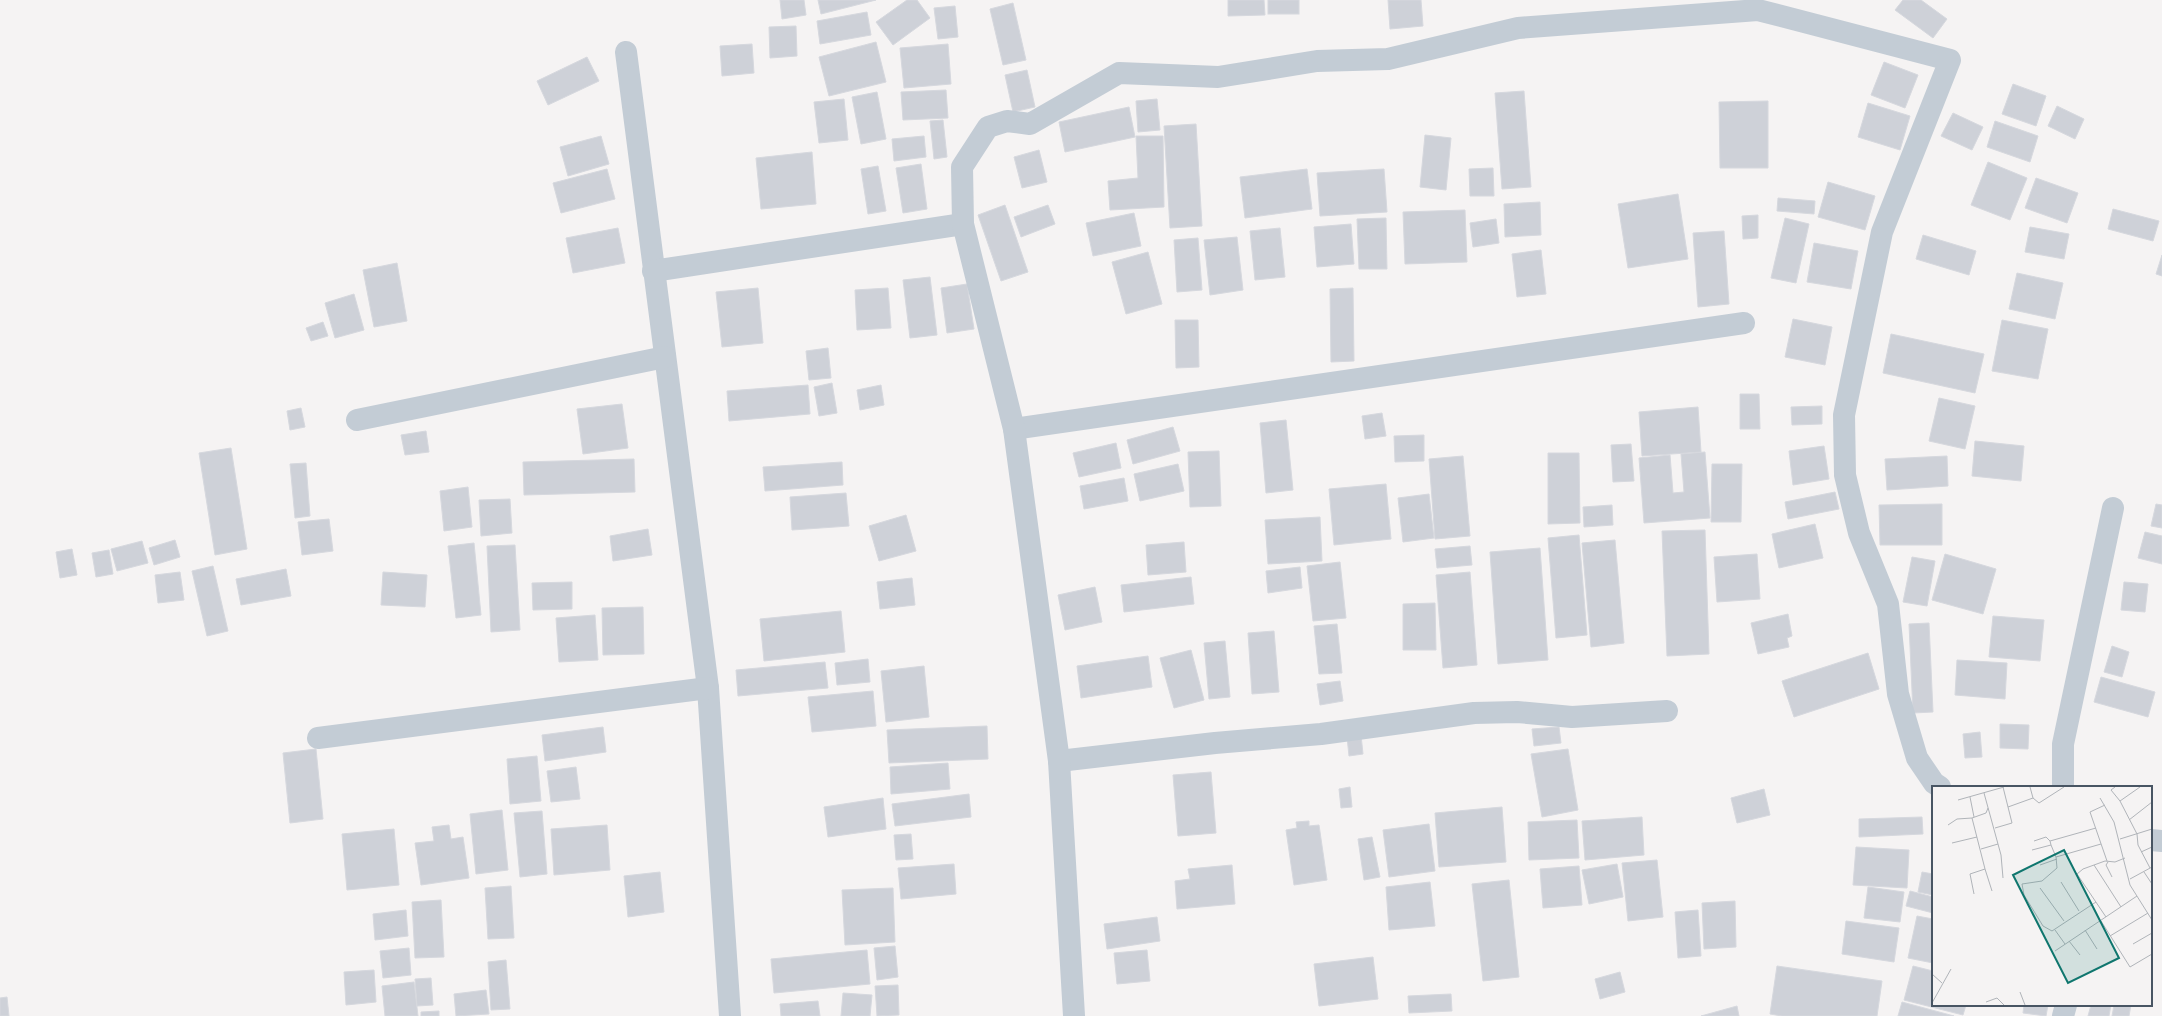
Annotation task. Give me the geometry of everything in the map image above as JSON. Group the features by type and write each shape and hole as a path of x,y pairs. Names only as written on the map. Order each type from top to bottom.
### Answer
{"street":[{"path":"1074,1016 1059,761 1014,429 964,224 962,167 988,127 1007,121 1030,124 1118,73 1218,77 1317,61 1388,59 1518,28 1758,10 1950,60 1882,232 1844,415 1845,475 1859,532 1888,604 1898,694 1917,758 1934,783 1938,786"},
{"path":"626,52 653,271 708,688 730,1016"},
{"path":"653,271 964,224"},
{"path":"1014,429 1744,323"},
{"path":"357,420 665,357"},
{"path":"2063,786 2063,744 2113,508"},
{"path":"318,738 708,688"},
{"path":"1059,761 1215,743 1321,734 1474,713 1517,712 1572,717 1667,711"},
{"path":"2152,840 2162,841"},
{"path":"2063,1016 2066,1006"}],"building":[{"path":"780,0 804,0 806,15 782,19"},
{"path":"818,0 876,0 821,14"},
{"path":"907,0 917,0 930,18 893,45 876,22"},
{"path":"1228,0 1264,0 1265,15 1228,16"},
{"path":"1268,0 1299,0 1299,14 1268,14"},
{"path":"1388,0 1421,0 1423,26 1390,29"},
{"path":"1903,0 1921,0 1947,19 1933,38 1895,10"},
{"path":"1013,3 1026,60 1003,65 990,9"},
{"path":"955,6 958,37 938,39 934,8"},
{"path":"867,12 871,35 820,44 817,21"},
{"path":"796,26 797,56 770,58 769,27"},
{"path":"876,42 886,82 829,96 819,57"},
{"path":"752,44 754,73 722,76 720,46"},
{"path":"948,44 951,84 904,88 900,48"},
{"path":"587,57 599,81 548,105 537,81"},
{"path":"1884,62 1918,75 1905,108 1871,95"},
{"path":"1027,70 1035,107 1013,112 1005,75"},
{"path":"2013,84 2046,96 2036,126 2002,114"},
{"path":"946,90 948,118 903,120 901,92"},
{"path":"1524,91 1531,187 1502,189 1495,93"},
{"path":"877,92 886,139 861,144 852,97"},
{"path":"844,99 848,140 819,143 814,102"},
{"path":"1157,99 1160,130 1138,132 1136,101"},
{"path":"1768,101 1768,168 1720,168 1719,102"},
{"path":"1868,103 1910,116 1900,150 1858,137"},
{"path":"2057,106 2084,119 2075,139 2048,126"},
{"path":"1129,107 1135,137 1065,152 1059,122"},
{"path":"1953,113 1983,127 1972,150 1941,136"},
{"path":"943,120 947,157 934,159 930,121"},
{"path":"1995,121 2038,136 2030,162 1987,147"},
{"path":"1196,124 1202,226 1170,228 1164,126"},
{"path":"1425,135 1451,138 1446,190 1420,187"},
{"path":"601,136 609,164 568,176 560,147"},
{"path":"924,136 926,157 894,161 892,139"},
{"path":"1136,136 1163,136 1164,207 1110,210 1108,181 1138,178"},
{"path":"1039,150 1047,182 1022,188 1014,157"},
{"path":"812,152 816,204 761,209 756,158"},
{"path":"1988,162 2027,178 2010,220 1971,205"},
{"path":"921,164 927,209 903,213 896,168"},
{"path":"878,166 886,211 868,214 861,169"},
{"path":"1493,168 1494,196 1470,196 1469,169"},
{"path":"607,169 615,199 561,213 553,183"},
{"path":"1307,169 1312,209 1245,218 1240,177"},
{"path":"1384,169 1387,212 1320,216 1317,173"},
{"path":"2036,178 2078,193 2067,223 2025,208"},
{"path":"1828,182 1875,196 1865,230 1818,217"},
{"path":"1678,194 1688,259 1628,268 1618,204"},
{"path":"1778,198 1815,201 1814,214 1777,211"},
{"path":"1540,202 1541,235 1505,237 1504,204"},
{"path":"1005,205 1028,272 1001,281 978,215"},
{"path":"1048,205 1055,224 1021,237 1014,217"},
{"path":"2113,209 2159,221 2153,241 2108,229"},
{"path":"1465,210 1467,262 1405,264 1403,212"},
{"path":"1134,213 1141,246 1093,256 1086,223"},
{"path":"1758,215 1758,238 1743,239 1742,216"},
{"path":"1386,218 1387,269 1359,269 1357,219"},
{"path":"1785,218 1809,224 1796,283 1771,278"},
{"path":"1496,219 1499,243 1473,247 1470,223"},
{"path":"1351,224 1354,264 1317,267 1314,227"},
{"path":"2030,227 2069,234 2064,259 2025,252"},
{"path":"618,228 625,263 573,273 566,238"},
{"path":"1280,228 1285,277 1255,280 1250,231"},
{"path":"1724,231 1729,304 1698,307 1693,233"},
{"path":"1923,235 1976,251 1969,275 1916,259"},
{"path":"1237,237 1243,290 1210,295 1204,240"},
{"path":"1198,238 1202,290 1177,292 1174,240"},
{"path":"1814,243 1858,251 1851,289 1807,282"},
{"path":"1541,250 1546,294 1517,297 1512,254"},
{"path":"1148,252 1162,304 1126,314 1112,262"},
{"path":"2162,255 2162,276 2156,274"},
{"path":"397,263 407,321 374,327 363,270"},
{"path":"2017,273 2063,283 2055,319 2009,309"},
{"path":"930,277 937,335 910,338 903,280"},
{"path":"967,284 974,329 947,333 941,288"},
{"path":"758,288 763,343 722,347 716,292"},
{"path":"888,288 891,328 857,330 855,290"},
{"path":"1353,288 1354,361 1331,362 1330,289"},
{"path":"354,294 364,330 335,338 325,303"},
{"path":"1793,319 1832,327 1825,365 1785,357"},
{"path":"1175,320 1198,320 1199,367 1176,368"},
{"path":"2002,320 2048,329 2038,379 1992,371"},
{"path":"323,322 328,336 311,341 306,328"},
{"path":"1891,334 1984,354 1975,393 1883,373"},
{"path":"828,348 831,378 809,380 806,351"},
{"path":"832,383 837,413 819,416 814,387"},
{"path":"808,385 810,414 729,421 727,391"},
{"path":"881,385 884,405 860,410 857,390"},
{"path":"1740,394 1759,394 1760,429 1740,429"},
{"path":"1939,398 1975,406 1965,449 1929,441"},
{"path":"622,404 628,448 583,454 577,409"},
{"path":"1822,406 1822,424 1792,425 1791,407"},
{"path":"1698,407 1701,452 1642,456 1639,412"},
{"path":"301,408 305,427 290,430 287,411"},
{"path":"1382,413 1386,436 1365,439 1362,416"},
{"path":"1286,420 1293,490 1266,493 1260,423"},
{"path":"1173,427 1180,451 1133,464 1127,440"},
{"path":"426,431 429,452 405,455 401,435"},
{"path":"1424,435 1424,461 1395,462 1394,436"},
{"path":"1975,441 2024,446 2021,481 1972,476"},
{"path":"1116,443 1121,468 1079,477 1073,453"},
{"path":"1631,444 1634,481 1613,482 1611,445"},
{"path":"1824,446 1829,479 1793,485 1789,451"},
{"path":"231,448 247,549 215,555 199,453"},
{"path":"1219,451 1221,506 1190,507 1188,452"},
{"path":"1705,452 1710,518 1644,523 1639,458 1670,455 1673,493 1684,492 1681,454"},
{"path":"1548,453 1579,453 1580,523 1548,524"},
{"path":"1463,456 1470,536 1435,539 1429,459"},
{"path":"1947,456 1948,486 1887,490 1885,459"},
{"path":"634,459 635,492 524,495 523,462"},
{"path":"842,462 843,485 765,491 763,467"},
{"path":"306,463 310,516 295,518 290,464"},
{"path":"1178,464 1184,491 1140,501 1134,474"},
{"path":"1712,464 1742,464 1741,522 1711,522"},
{"path":"1124,478 1128,501 1084,509 1080,486"},
{"path":"1386,484 1391,539 1334,545 1329,489"},
{"path":"468,487 472,527 444,531 440,491"},
{"path":"1835,492 1839,509 1788,519 1785,502"},
{"path":"846,493 849,526 792,530 790,497"},
{"path":"1429,494 1434,538 1403,542 1398,498"},
{"path":"510,499 512,533 481,536 479,500"},
{"path":"1942,504 1942,545 1880,545 1879,505"},
{"path":"2156,504 2162,505 2162,528 2151,526"},
{"path":"1612,505 1613,525 1584,527 1583,507"},
{"path":"906,515 916,551 879,561 869,526"},
{"path":"1320,517 1322,561 1268,564 1265,520"},
{"path":"329,519 333,551 302,555 298,522"},
{"path":"1815,524 1823,558 1779,568 1772,534"},
{"path":"648,529 652,555 613,561 610,536"},
{"path":"1705,530 1709,654 1667,656 1662,531"},
{"path":"2145,532 2162,536 2162,564 2138,558"},
{"path":"1579,535 1587,635 1556,638 1548,538"},
{"path":"175,540 180,557 154,565 149,548"},
{"path":"1615,540 1624,643 1591,647 1582,543"},
{"path":"142,541 148,563 117,571 111,549"},
{"path":"1184,542 1186,572 1148,575 1146,545"},
{"path":"474,543 481,615 456,618 448,546"},
{"path":"515,545 520,630 491,632 487,546"},
{"path":"1470,546 1472,565 1437,568 1435,549"},
{"path":"1540,548 1548,660 1498,664 1490,552"},
{"path":"72,549 77,575 60,578 56,552"},
{"path":"109,550 113,574 96,577 92,553"},
{"path":"1757,554 1760,599 1717,602 1714,557"},
{"path":"1945,554 1996,569 1983,614 1932,600"},
{"path":"1912,557 1935,561 1927,606 1903,602"},
{"path":"1340,562 1346,618 1313,621 1307,566"},
{"path":"213,566 228,631 207,636 192,571"},
{"path":"1300,567 1302,588 1268,593 1266,571"},
{"path":"286,569 291,596 241,605 236,579"},
{"path":"180,572 184,600 158,603 155,575"},
{"path":"383,572 427,575 425,607 381,605"},
{"path":"1470,572 1477,665 1443,668 1436,575"},
{"path":"1191,577 1194,604 1124,612 1121,585"},
{"path":"912,578 915,605 880,609 877,582"},
{"path":"572,582 572,609 533,610 532,583"},
{"path":"2124,582 2148,584 2145,612 2121,610"},
{"path":"1095,587 1102,622 1065,630 1058,595"},
{"path":"1435,603 1436,650 1403,650 1403,604"},
{"path":"643,607 644,654 603,655 602,608"},
{"path":"841,611 845,652 764,661 760,619"},
{"path":"1788,614 1792,636 1787,638 1789,647 1758,654 1751,623"},
{"path":"595,615 598,660 559,662 556,618"},
{"path":"1993,616 2044,620 2040,661 1989,657"},
{"path":"1929,623 1933,712 1913,713 1909,624"},
{"path":"1337,624 1342,673 1319,674 1314,626"},
{"path":"1274,631 1279,692 1252,694 1248,633"},
{"path":"1225,641 1230,697 1209,699 1204,643"},
{"path":"2112,646 2129,652 2122,677 2104,672"},
{"path":"1191,650 1204,700 1174,708 1160,658"},
{"path":"1868,653 1879,689 1794,717 1782,681"},
{"path":"1148,656 1152,687 1081,698 1077,666"},
{"path":"868,659 870,682 837,685 835,663"},
{"path":"1957,660 2007,663 2005,699 1955,695"},
{"path":"825,662 828,688 738,696 736,670"},
{"path":"924,666 929,717 886,722 881,671"},
{"path":"2101,677 2155,692 2148,717 2094,702"},
{"path":"1340,681 1343,701 1320,705 1317,684"},
{"path":"873,691 876,726 812,732 808,697"},
{"path":"2000,724 2029,725 2028,749 2000,748"},
{"path":"987,726 988,759 889,763 887,730"},
{"path":"603,727 606,752 545,761 542,735"},
{"path":"1559,727 1561,743 1534,746 1532,729"},
{"path":"1980,732 1982,757 1965,758 1963,734"},
{"path":"1361,735 1363,754 1349,756 1347,737"},
{"path":"316,749 323,819 290,823 283,753"},
{"path":"1568,749 1578,810 1542,817 1531,754"},
{"path":"537,756 541,801 510,804 507,759"},
{"path":"948,763 950,789 891,794 890,767"},
{"path":"576,767 580,799 551,802 547,771"},
{"path":"1211,772 1216,833 1178,836 1173,775"},
{"path":"1350,787 1352,807 1341,808 1339,789"},
{"path":"1764,789 1770,815 1737,823 1731,798"},
{"path":"969,794 971,817 895,826 892,804"},
{"path":"883,798 886,829 828,837 824,807"},
{"path":"1502,807 1506,862 1439,867 1435,813"},
{"path":"502,810 508,870 476,874 470,814"},
{"path":"542,811 547,874 520,877 514,813"},
{"path":"1642,817 1644,855 1585,860 1582,821"},
{"path":"1922,817 1923,834 1859,837 1859,819"},
{"path":"1577,820 1579,858 1529,860 1528,822"},
{"path":"1309,821 1309,826 1319,825 1327,880 1294,885 1286,830 1297,828 1296,822"},
{"path":"1429,824 1435,871 1389,877 1383,830"},
{"path":"449,825 451,839 463,837 469,878 421,885 415,843 434,841 432,827"},
{"path":"607,825 610,870 554,875 551,829"},
{"path":"394,829 399,885 347,890 342,834"},
{"path":"911,834 913,859 896,860 894,835"},
{"path":"1372,837 1380,877 1364,880 1358,839"},
{"path":"1856,847 1909,850 1907,888 1853,885"},
{"path":"1657,860 1663,917 1628,921 1622,863"},
{"path":"954,864 956,894 901,899 898,868"},
{"path":"1617,864 1623,897 1589,904 1582,870"},
{"path":"1232,865 1235,904 1177,909 1175,881 1190,879 1188,869"},
{"path":"1579,866 1582,905 1543,908 1540,869"},
{"path":"660,872 664,912 628,917 624,876"},
{"path":"1922,872 1932,874 1932,895 1918,892"},
{"path":"1509,880 1519,977 1483,981 1472,884"},
{"path":"1430,882 1435,926 1389,930 1386,887"},
{"path":"511,886 514,938 488,939 485,888"},
{"path":"1868,887 1904,892 1900,922 1864,918"},
{"path":"893,888 895,942 845,945 842,890"},
{"path":"1910,891 1932,897 1932,913 1906,906"},
{"path":"441,900 444,957 415,958 412,902"},
{"path":"1735,901 1736,947 1704,949 1702,903"},
{"path":"406,910 408,936 375,940 373,914"},
{"path":"1698,910 1701,956 1678,958 1675,912"},
{"path":"1917,916 1932,919 1932,963 1908,958"},
{"path":"1157,917 1160,941 1107,949 1104,924"},
{"path":"1846,921 1899,928 1894,962 1842,954"},
{"path":"895,946 898,977 877,980 874,948"},
{"path":"409,948 411,975 383,978 380,951"},
{"path":"867,950 870,984 774,993 771,959"},
{"path":"1147,950 1150,981 1117,984 1114,953"},
{"path":"1373,957 1378,999 1319,1006 1314,964"},
{"path":"506,960 510,1009 491,1010 488,962"},
{"path":"1777,966 1882,981 1877,1016 1782,1016 1770,1014"},
{"path":"1913,966 1932,971 1932,1006 1966,1006 1963,1015 1904,1000"},
{"path":"374,970 376,1002 346,1005 344,972"},
{"path":"1620,972 1625,992 1600,999 1595,979"},
{"path":"431,978 433,1005 417,1006 415,979"},
{"path":"414,982 418,1016 385,1016 382,986"},
{"path":"898,985 899,1015 877,1016 875,986"},
{"path":"486,990 489,1014 456,1016 454,994"},
{"path":"843,993 872,995 870,1016 841,1016"},
{"path":"1451,994 1452,1011 1409,1013 1408,996"},
{"path":"7,997 9,1016 0,1016 0,998"},
{"path":"818,1001 820,1016 781,1016 780,1004"},
{"path":"1902,1002 1954,1016 1898,1016"},
{"path":"1737,1006 1739,1016 1701,1016"},
{"path":"2024,1006 2048,1006 2046,1016 2023,1013"},
{"path":"2091,1006 2111,1006 2109,1016 2088,1016"},
{"path":"2114,1006 2131,1006 2129,1016 2112,1016"},
{"path":"439,1011 439,1016 421,1016 421,1012"}]}
